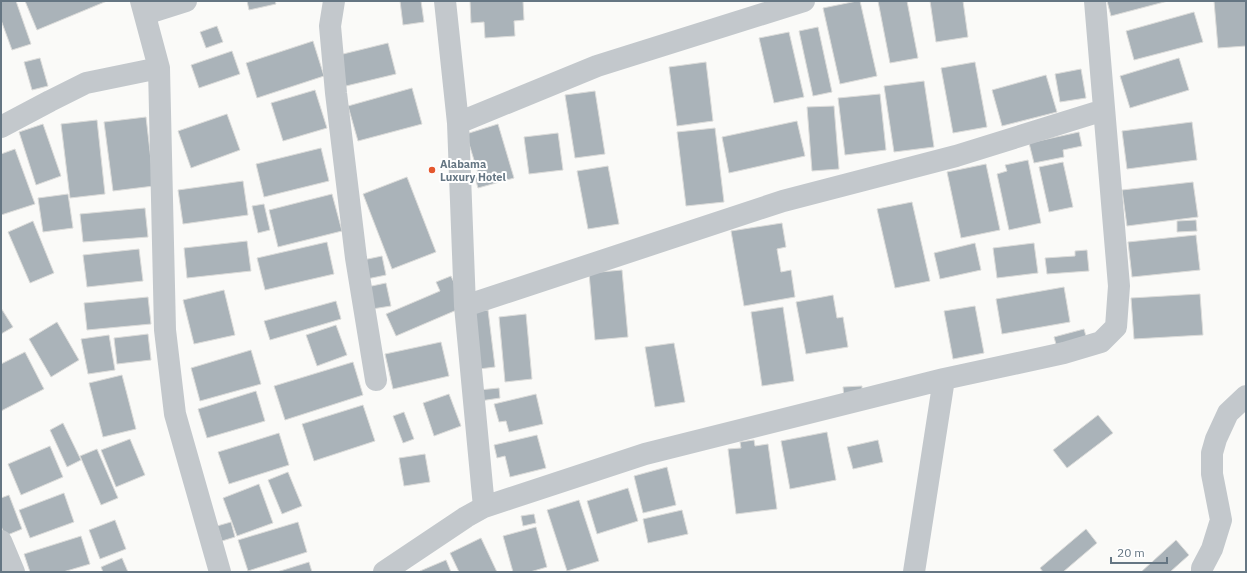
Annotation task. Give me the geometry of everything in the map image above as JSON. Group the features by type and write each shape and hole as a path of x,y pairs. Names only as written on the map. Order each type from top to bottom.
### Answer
{"street":[{"path":"186,1 143,7 159,68 165,330 175,414 220,572"},
{"path":"334,1 330,26 336,93 356,258 376,380"},
{"path":"445,1 458,123 465,306 484,507"},
{"path":"458,123 597,66 804,1"},
{"path":"384,572 466,517 484,507 645,454 944,379 1064,353 1101,342 1116,327 1119,286 1095,1"},
{"path":"1,127 86,83 159,68"},
{"path":"465,306 783,201 956,156 1104,110"},
{"path":"914,572 944,379"},
{"path":"1202,572 1202,568 1212,549 1221,520 1212,474 1212,453 1216,439 1228,413 1246,396"},
{"path":"2,547 14,572"}],"building":[{"path":"1,1 16,1 31,44 12,50 1,20"},
{"path":"25,1 107,1 37,30"},
{"path":"247,1 275,1 276,4 249,10"},
{"path":"400,1 421,1 424,22 403,25"},
{"path":"470,1 523,1 524,20 514,21 515,36 485,38 484,22 471,23"},
{"path":"860,1 877,76 840,84 823,8"},
{"path":"878,1 907,1 918,58 890,63"},
{"path":"930,1 963,1 968,37 936,42"},
{"path":"1107,1 1168,1 1111,16"},
{"path":"1214,1 1246,1 1246,46 1218,48"},
{"path":"1194,12 1203,42 1134,60 1126,31"},
{"path":"217,26 223,42 206,48 200,32"},
{"path":"818,27 832,92 813,96 799,31"},
{"path":"789,32 804,97 774,103 759,38"},
{"path":"313,41 324,76 257,98 246,63"},
{"path":"388,43 396,74 346,86 339,55"},
{"path":"232,51 240,74 199,88 191,65"},
{"path":"40,58 48,86 32,90 24,62"},
{"path":"1179,58 1189,90 1130,108 1120,76"},
{"path":"706,62 713,121 677,126 669,67"},
{"path":"975,62 987,127 953,133 941,68"},
{"path":"1081,69 1086,98 1060,102 1055,74"},
{"path":"1046,75 1057,112 1002,126 992,90"},
{"path":"924,81 934,147 894,152 884,86"},
{"path":"412,88 422,124 358,141 348,106"},
{"path":"315,90 327,128 283,141 271,103"},
{"path":"595,91 605,154 575,158 565,95"},
{"path":"880,94 886,150 845,155 838,98"},
{"path":"834,106 839,169 812,171 807,107"},
{"path":"227,114 240,150 191,168 178,131"},
{"path":"146,117 154,186 113,191 104,122"},
{"path":"97,120 105,194 70,198 61,124"},
{"path":"797,121 805,156 729,173 722,137"},
{"path":"1192,122 1197,160 1127,169 1122,131"},
{"path":"43,124 61,176 36,185 19,132"},
{"path":"498,124 514,178 478,188 474,174 478,173 466,134"},
{"path":"715,128 724,202 686,206 677,132"},
{"path":"1079,132 1082,146 1063,150 1064,157 1034,163 1029,143"},
{"path":"558,133 563,170 529,174 524,137"},
{"path":"321,148 329,181 264,197 256,164"},
{"path":"15,149 35,204 1,215 1,154"},
{"path":"1028,160 1041,223 1009,230 997,174 1007,171 1005,165"},
{"path":"1063,162 1073,207 1049,212 1039,167"},
{"path":"986,164 1000,230 961,238 947,172"},
{"path":"608,166 619,224 588,229 577,171"},
{"path":"407,177 436,252 392,269 363,194"},
{"path":"243,181 248,215 183,224 178,190"},
{"path":"1193,182 1198,217 1127,226 1122,190"},
{"path":"68,194 73,228 43,232 38,198"},
{"path":"332,194 342,231 278,247 269,210"},
{"path":"912,202 930,281 895,288 877,209"},
{"path":"264,204 270,230 258,233 252,206"},
{"path":"145,208 148,237 83,242 80,214"},
{"path":"1196,220 1197,231 1177,232 1177,221"},
{"path":"33,221 54,273 30,283 8,232"},
{"path":"782,223 786,247 777,249 781,272 791,270 795,297 744,306 731,231"},
{"path":"1196,235 1200,270 1132,277 1128,242"},
{"path":"247,241 251,271 187,278 184,248"},
{"path":"327,242 334,274 265,290 257,258"},
{"path":"975,243 981,270 940,279 934,253"},
{"path":"1034,243 1038,273 997,278 993,248"},
{"path":"139,249 143,281 87,287 83,255"},
{"path":"1087,250 1089,271 1047,274 1045,258 1075,256 1075,251"},
{"path":"382,256 386,275 367,279 363,260"},
{"path":"622,270 628,337 595,340 589,273"},
{"path":"451,276 461,298 459,309 396,336 386,314 440,291 436,282"},
{"path":"386,283 391,306 372,309 367,287"},
{"path":"1064,287 1070,322 1002,334 996,299"},
{"path":"224,290 235,335 194,344 183,300"},
{"path":"1200,294 1203,335 1134,339 1131,298"},
{"path":"833,295 837,318 843,317 848,347 806,354 796,302"},
{"path":"148,297 151,324 87,330 84,303"},
{"path":"336,301 341,319 270,340 264,321"},
{"path":"975,306 984,353 953,359 944,311"},
{"path":"783,307 794,381 762,386 751,312"},
{"path":"1,308 13,327 1,334"},
{"path":"488,310 495,367 479,369 472,312"},
{"path":"526,314 532,379 505,382 499,317"},
{"path":"57,322 79,360 51,377 29,339"},
{"path":"336,325 347,355 317,366 306,335"},
{"path":"1084,329 1087,340 1057,348 1054,337"},
{"path":"148,334 151,360 117,364 114,338"},
{"path":"109,335 115,370 88,374 81,339"},
{"path":"441,342 449,376 393,389 385,354"},
{"path":"674,343 685,402 655,407 645,347"},
{"path":"251,350 261,384 200,401 191,368"},
{"path":"25,352 44,389 1,411 1,364"},
{"path":"353,362 363,395 285,420 274,386"},
{"path":"122,375 136,429 103,437 89,383"},
{"path":"862,386 862,397 844,398 843,387"},
{"path":"499,388 500,398 480,401 479,390"},
{"path":"256,391 265,421 207,438 198,409"},
{"path":"449,394 461,426 434,436 423,403"},
{"path":"536,394 543,424 509,432 506,421 499,422 494,404"},
{"path":"363,405 375,441 314,461 302,424"},
{"path":"404,412 414,439 403,443 393,416"},
{"path":"1098,415 1113,433 1067,468 1053,450"},
{"path":"63,423 81,460 67,467 50,430"},
{"path":"827,432 836,480 790,489 781,441"},
{"path":"279,433 289,465 229,484 218,452"},
{"path":"537,435 546,468 510,477 505,456 497,458 494,445"},
{"path":"130,439 145,475 116,487 101,450"},
{"path":"754,440 755,446 768,444 777,509 736,514 728,449 741,448 740,442"},
{"path":"878,440 883,462 853,469 847,447"},
{"path":"50,446 63,477 21,495 8,464"},
{"path":"97,449 118,498 101,505 80,456"},
{"path":"425,454 430,482 404,486 399,458"},
{"path":"667,467 676,505 643,513 634,476"},
{"path":"288,472 302,506 282,514 268,480"},
{"path":"259,484 273,523 237,536 223,498"},
{"path":"628,488 638,521 597,534 587,501"},
{"path":"64,493 74,522 30,538 19,510"},
{"path":"9,495 22,529 5,536 1,526 1,498"},
{"path":"579,500 599,561 567,571 547,510"},
{"path":"682,510 688,534 648,543 643,519"},
{"path":"534,514 536,523 523,526 521,516"},
{"path":"115,520 126,549 100,559 89,530"},
{"path":"231,522 235,537 222,541 217,526"},
{"path":"298,522 307,552 248,571 238,540"},
{"path":"536,527 547,567 530,572 513,572 503,536"},
{"path":"1086,529 1097,543 1063,572 1043,572 1040,568"},
{"path":"81,536 90,564 63,572 30,572 24,554"},
{"path":"481,538 497,572 459,572 450,553"},
{"path":"1176,540 1189,555 1170,572 1141,572"},
{"path":"122,558 128,572 103,572 101,567"},
{"path":"446,560 451,572 420,571"},
{"path":"309,562 312,572 277,572"}],"place":[{"name":"Alabama Luxury Hotel","path":"432,170"}]}
